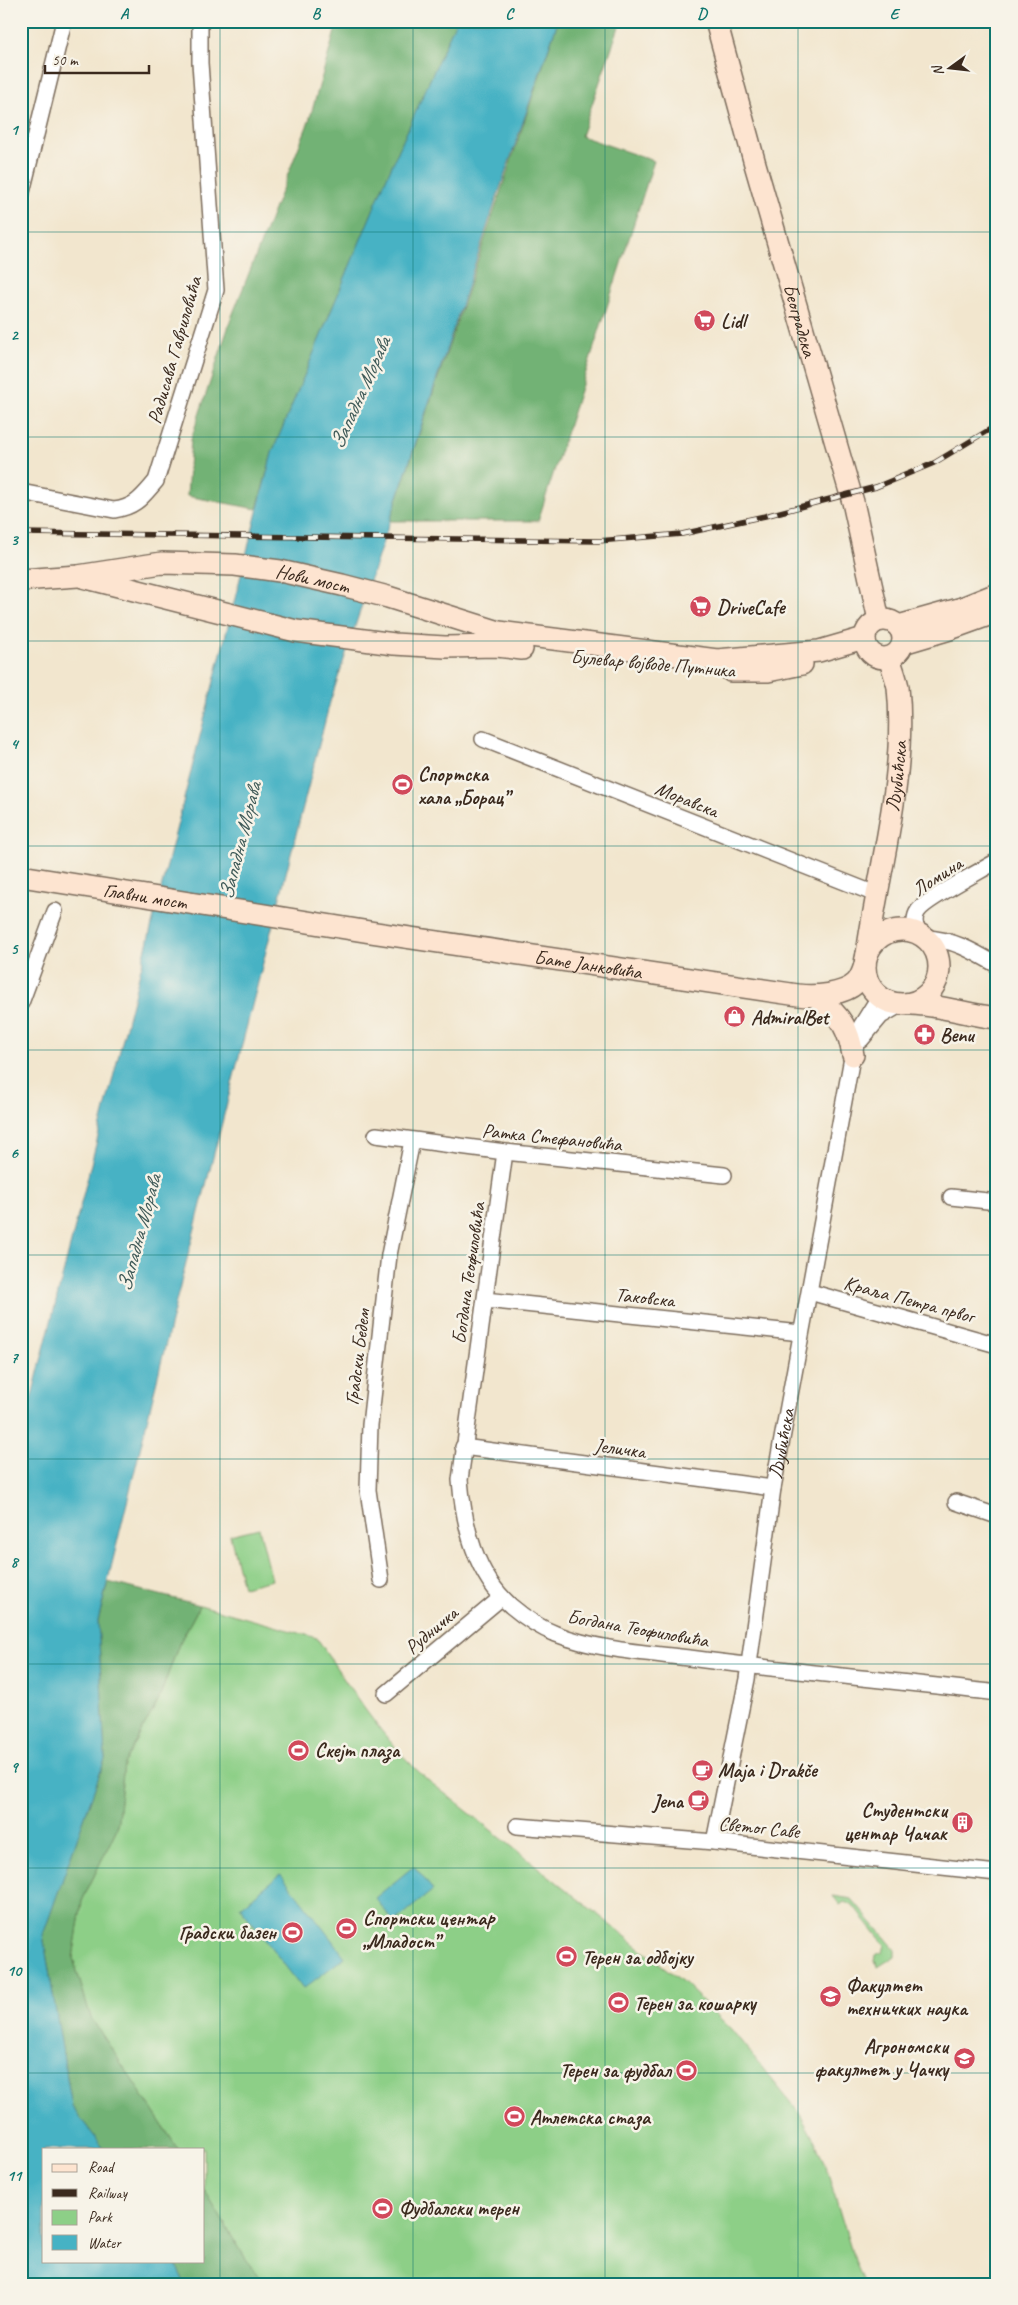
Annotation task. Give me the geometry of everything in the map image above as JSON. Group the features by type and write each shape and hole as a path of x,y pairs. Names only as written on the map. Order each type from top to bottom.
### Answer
{"main road":[{"name":"Београдска","path":"716,21 755,164 892,637"},
{"name":"Нови мост","path":"117,578 162,563 235,565 280,571 388,597 498,639"},
{"path":"21,580 78,576 117,578 296,631 394,644 445,647 498,639"},
{"path":"997,594 892,637 879,658 866,644 869,627 892,637 950,630 997,612"},
{"name":"Љубићска","path":"866,960 896,784 899,726 898,685 892,637"},
{"name":"Булевар војводе Путника","path":"498,639 717,660 819,651 866,644"},
{"name":"Главни мост","path":"21,876 370,932"},
{"path":"878,895 882,912 893,925 915,933 937,952 944,986 951,998 975,1016"},
{"name":"Бате Јанковића","path":"370,932 814,999 877,995"},
{"path":"915,933 890,932 880,937 872,945 866,960 867,980 877,995 889,1002 939,1006 975,1016 997,1018"},
{"name":"Бате Јанковића","path":"814,999 851,987 861,976 866,960"},
{"path":"906,1004 923,999 931,992 937,982 940,971"},
{"path":"814,999 840,1018 854,1051"}],"street":[{"path":"21,196 28,138 64,21"},
{"name":"Радисава Гавриловића","path":"21,492 114,510 128,508 140,500 156,480 216,290 200,63 200,21"},
{"name":"Моравска","path":"483,739 878,895"},
{"name":"Ломина","path":"915,933 915,916 924,904 997,861"},
{"path":"21,1002 55,911"},
{"path":"915,933 960,944 997,965"},
{"name":"Љубићска","path":"714,1842 749,1665 773,1488 854,1051 861,1026 877,995"},
{"name":"Љубићска","path":"854,1051 881,1016 906,1004"},
{"name":"Ратка Стефановића","path":"376,1135 505,1152 724,1176"},
{"name":"Градски Бедем","path":"381,1580 368,1490 370,1425 389,1255 412,1141"},
{"name":"Богдана Теофиловића","path":"505,1152 463,1447 460,1480 463,1512 468,1535 482,1568 502,1597 531,1621 554,1634 582,1643 749,1665 997,1693"},
{"path":"951,1197 997,1202"},
{"name":"Краља Петра првог","path":"810,1292 997,1345"},
{"name":"Таковска","path":"485,1300 801,1333"},
{"name":"Јеличка","path":"463,1447 773,1488"},
{"path":"956,1502 997,1516"},
{"name":"Рудничка","path":"386,1694 502,1597"},
{"name":"Светог Саве","path":"517,1826 714,1842 997,1873"}],"green space":[{"path":"338,21 456,21 386,179 272,453 257,509 187,496 191,439 232,316 309,121"},
{"path":"558,21 621,21 581,136 654,161 538,521 390,521"},
{"path":"259,1528 272,1580 243,1587 230,1535"},
{"path":"108,1582 200,1605 179,1644 159,1699 124,1764 117,1828 82,1901 73,1958 91,2018 177,2148 103,2148 72,2107 43,1935 105,1759 98,1621"},
{"name":"Спортски центар „Младост”","path":"200,1605 317,1638 368,1714 412,1766 683,1982 731,2029 799,2113 815,2141 828,2173 856,2266 864,2284 264,2284 246,2259 205,2192 205,2148 177,2148 91,2018 73,1958 82,1901 117,1828 124,1764 159,1699 179,1644"},
{"path":"833,1896 852,1899 895,1949 895,1956 878,1967 877,1963 874,1962 875,1955 883,1952 885,1945 852,1904 844,1902 840,1905"},
{"path":"205,2192 246,2259 264,2284 185,2284 174,2262 205,2262"}],"water":[{"name":"Западна Морава","path":"456,21 558,21 497,197 330,702 177,1298 98,1621 105,1759 43,1935 72,2107 103,2148 42,2148 42,2262 174,2262 185,2284 21,2284 21,1439 272,453 386,179"},
{"path":"414,1866 433,1890 394,1922 375,1898"},
{"name":"Градски базен","path":"281,1874 345,1957 303,1989 240,1907"}],"railway":[{"path":"21,533 598,541 682,534 765,516 876,487 934,463 997,425"}],"place":[{"name":"Lidl","path":"705,321"},
{"name":"DriveCafe","path":"701,607"},
{"name":"Спортска хала „Борац”","path":"402,785"},
{"name":"AdmiralBet","path":"735,1017"},
{"name":"Benu","path":"924,1035"},
{"name":"Скејт плаза","path":"299,1750"},
{"name":"Maja i Drakče","path":"702,1770"},
{"name":"Jena","path":"699,1801"},
{"name":"Студентски центар Чачак","path":"963,1822"},
{"name":"Спортски центар „Младост”","path":"347,1929"},
{"name":"Градски базен","path":"292,1932"},
{"name":"Терен за одбојку","path":"566,1957"},
{"name":"Факултет техничких наука","path":"830,1997"},
{"name":"Терен за кошарку","path":"618,2003"},
{"name":"Агрономски факултет у Чачку","path":"964,2058"},
{"name":"Терен за фудбал","path":"687,2070"},
{"name":"Атлетска стаза","path":"514,2117"},
{"name":"Фудбалски терен","path":"383,2208"}]}
